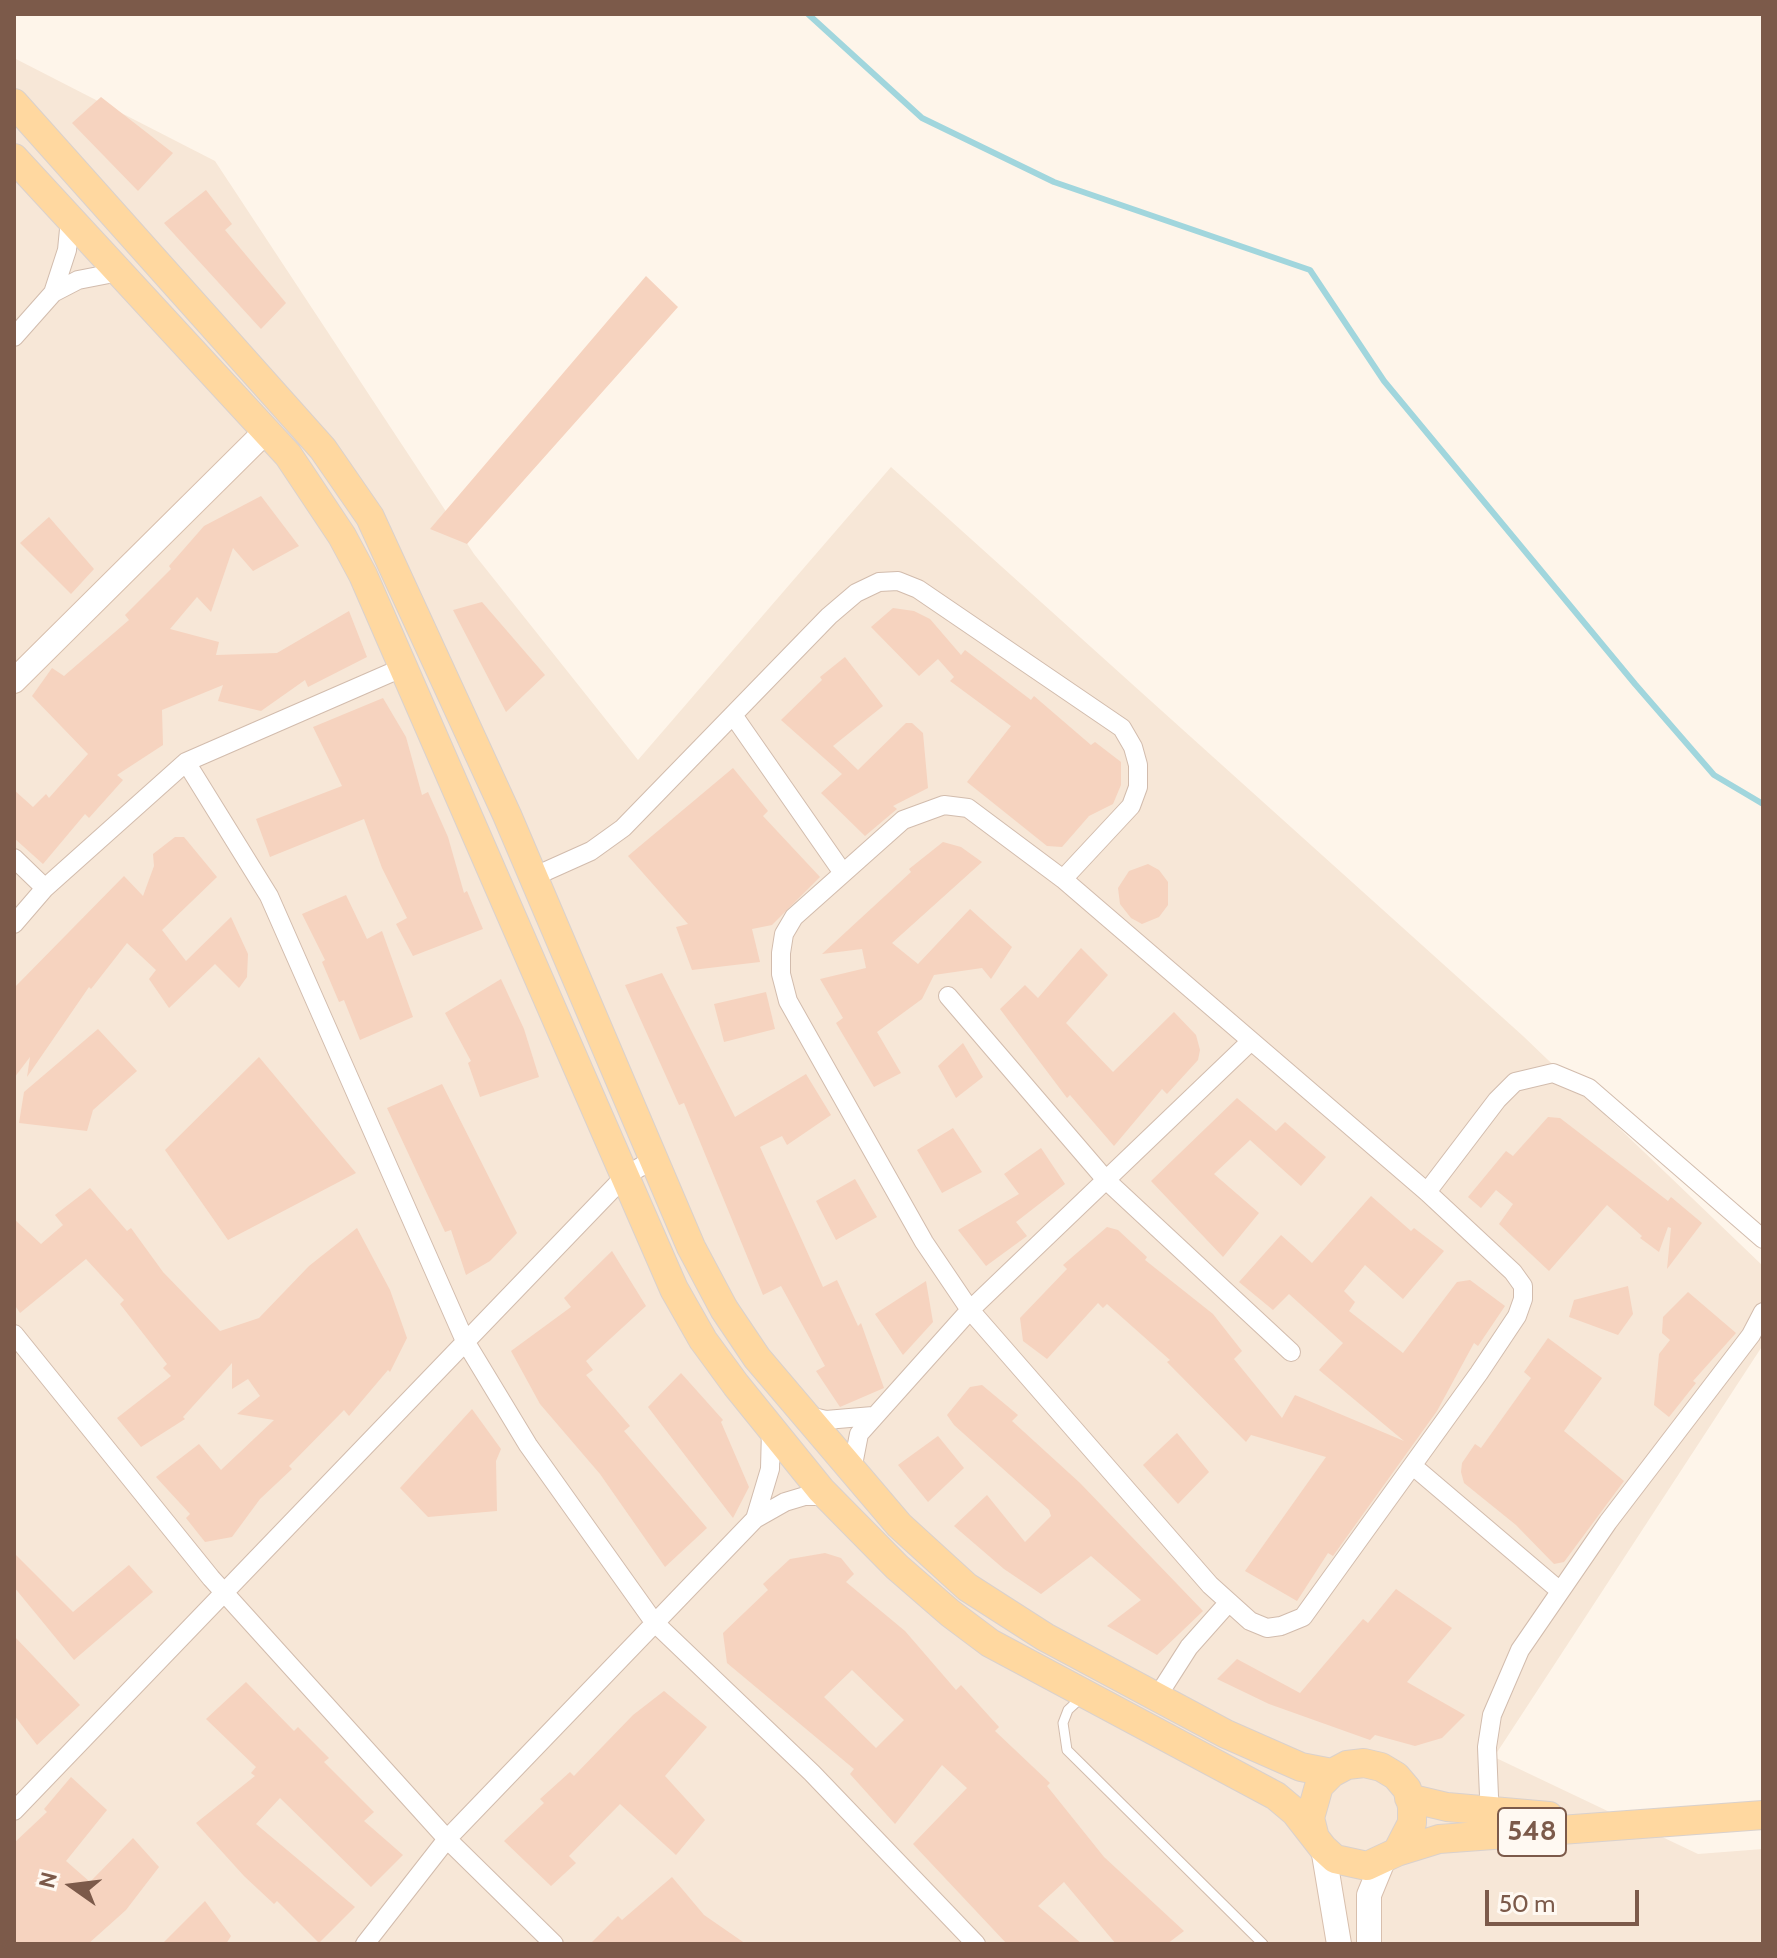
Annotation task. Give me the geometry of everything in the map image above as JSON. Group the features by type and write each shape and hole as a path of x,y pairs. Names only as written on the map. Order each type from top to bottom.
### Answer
{"main road":[{"path":"14,103 251,366 347,479 405,586 691,1247 724,1309 757,1358 899,1525 967,1587 1045,1637 1157,1697 1272,1755 1332,1773"},
{"path":"14,158 266,431 309,484 342,536 404,667 674,1289 703,1340 770,1427 827,1496 897,1567 950,1613 990,1643 1276,1796 1318,1841 1351,1865 1390,1857 1412,1823 1409,1798 1396,1776 1381,1767 1356,1764 1332,1773 1319,1786 1312,1801 1310,1818 1318,1841"},
{"name":"548","path":"1409,1798 1490,1824"},
{"name":"548","path":"1390,1857 1490,1824 1670,1821 1763,1815"}],"street":[{"path":"53,293 67,250 70,219"},
{"path":"14,337 53,293 78,280 119,272"},
{"path":"14,681 266,431"},
{"path":"533,877 591,851 623,828 829,616 856,593 879,582 898,581 918,589 1122,728 1133,747 1138,787 1131,806 1063,879"},
{"path":"14,924 45,888 186,762 404,667"},
{"path":"733,715 843,873"},
{"path":"186,762 269,896 465,1341 528,1445 654,1622 812,1773 976,1944"},
{"path":"944,805 968,808 1063,879 1427,1192 1513,1272 1523,1286 1523,1299 1517,1316 1413,1466 1303,1617 1281,1626 1267,1628 1250,1621 1210,1585 970,1310 924,1242 788,1001 781,974 784,934 794,917 903,820 944,805"},
{"path":"14,858 45,888"},
{"path":"948,996 1106,1180 1291,1352"},
{"path":"852,1470 854,1446 873,1416 970,1310 1251,1041"},
{"path":"1427,1192 1515,1082 1553,1073 1589,1088 1763,1239"},
{"path":"14,1811 625,1176 654,1159"},
{"path":"1490,1824 1487,1747 1492,1715 1520,1650 1608,1522 1751,1335 1763,1312"},
{"path":"14,1334 224,1592 447,1839 554,1944"},
{"path":"805,1415 826,1420 873,1416"},
{"path":"755,1519 770,1469 770,1427"},
{"path":"1413,1466 1560,1591"},
{"path":"365,1944 447,1839 755,1519 785,1502 805,1496 827,1496"},
{"path":"1157,1697 1189,1647 1229,1602"},
{"path":"1318,1841 1338,1932 1326,1944"},
{"path":"1369,1944 1369,1895 1390,1857"}],"lane":[{"path":"1087,1695 1075,1702 1063,1723 1067,1750 1263,1944"}],"shaded area":[{"path":"14,58 215,161 474,554 638,760 891,467 1523,1036 1763,1266 1763,1345 1494,1757 1698,1854 1763,1849 1763,1944 14,1944"}],"building":[{"path":"101,97 173,153 138,191 72,123"},
{"path":"206,190 232,224 225,230 286,303 261,329 164,223"},
{"path":"646,276 678,307 467,544 430,529"},
{"path":"261,496 299,546 253,571 233,548 211,612 197,597 170,629 219,642 216,655 277,653 349,611 367,657 308,687 305,680 261,711 218,701 223,685 162,710 163,745 117,775 123,780 89,818 85,814 43,864 14,838 14,790 33,807 46,794 49,798 88,754 32,696 52,668 64,676 129,620 125,615 171,569 169,566 204,526"},
{"path":"49,517 94,569 71,594 20,543"},
{"path":"482,602 545,675 506,712 453,610"},
{"path":"893,608 914,611 930,619 961,655 965,650 1031,700 1034,696 1091,745 1095,742 1121,762 1121,785 1113,804 1089,816 1062,847 1047,846 967,782 1011,726 950,681 954,677 938,659 919,676 871,627"},
{"path":"845,657 883,706 833,746 858,770 906,723 912,723 923,733 928,788 893,806 897,809 865,836 821,793 842,774 781,720 822,680 820,677"},
{"path":"383,698 406,737 422,795 428,792 448,837 464,893 467,891 483,929 413,956 396,924 407,918 382,868 364,819 270,857 256,819 342,786 313,727"},
{"path":"733,768 768,811 763,816 820,877 772,925 752,929 760,962 692,970 676,927 688,924 628,856"},
{"path":"175,837 184,837 217,877 162,930 186,961 231,917 248,954 247,977 239,988 215,964 169,1008 149,979 156,970 127,943 91,989 89,987 27,1077 30,1057 14,1078 14,988 124,876 143,896 154,866 153,854"},
{"path":"943,842 961,847 982,862 892,943 918,964 970,909 1012,947 991,979 982,968 934,975 922,999 877,1032 901,1073 874,1087 836,1023 843,1018 820,979 866,968 862,949 822,954 911,872 909,869"},
{"path":"1148,864 1159,870 1168,882 1168,905 1159,917 1142,924 1131,918 1120,904 1118,888 1129,871"},
{"path":"346,895 367,939 382,931 413,1017 360,1040 344,1000 339,1002 322,962 325,960 302,914"},
{"path":"1081,948 1108,975 1066,1023 1113,1072 1174,1012 1196,1035 1200,1050 1198,1060 1167,1094 1162,1089 1114,1146 1070,1095 1067,1098 1000,1009 1025,985 1038,998"},
{"path":"662,973 735,1117 806,1074 831,1115 787,1145 782,1136 760,1147 823,1287 837,1280 858,1326 861,1323 884,1388 840,1407 816,1371 825,1366 781,1286 763,1295 684,1103 679,1105 625,985"},
{"path":"501,979 524,1029 539,1077 480,1097 468,1063 471,1061 445,1013"},
{"path":"766,992 775,1029 724,1042 714,1004"},
{"path":"98,1029 137,1071 93,1110 87,1131 19,1123 24,1092"},
{"path":"963,1043 983,1077 956,1098 938,1066"},
{"path":"259,1057 356,1173 228,1240 165,1150"},
{"path":"442,1084 517,1233 490,1261 466,1275 451,1230 445,1232 387,1108"},
{"path":"1237,1098 1276,1131 1285,1122 1326,1157 1301,1186 1250,1140 1214,1174 1259,1213 1223,1257 1151,1181"},
{"path":"1548,1117 1560,1118 1668,1201 1671,1197 1702,1223 1667,1269 1671,1228 1668,1227 1659,1252 1607,1205 1549,1271 1499,1224 1513,1204 1496,1190 1481,1208 1468,1197 1506,1151 1513,1156"},
{"path":"953,1128 982,1172 942,1193 917,1150"},
{"path":"1041,1148 1065,1184 1016,1222 1027,1236 986,1266 958,1230 1019,1194 1004,1174"},
{"path":"855,1179 877,1217 836,1240 816,1201"},
{"path":"90,1188 127,1231 131,1228 163,1272 220,1331 259,1318 309,1266 357,1228 390,1290 407,1338 390,1372 388,1370 349,1416 344,1410 289,1466 292,1469 260,1499 232,1537 205,1542 186,1518 190,1514 156,1477 199,1444 221,1470 274,1420 237,1414 260,1396 248,1379 232,1389 232,1363 183,1417 185,1419 141,1447 117,1418 171,1376 163,1368 167,1364 120,1304 124,1300 86,1259 20,1313 14,1304 14,1219 41,1244 63,1225 55,1215"},
{"path":"1371,1196 1411,1231 1414,1228 1444,1251 1403,1299 1365,1265 1344,1291 1355,1302 1349,1311 1403,1353 1457,1282 1470,1280 1505,1306 1478,1346 1474,1343 1437,1411 1333,1556 1328,1553 1297,1601 1245,1571 1326,1457 1251,1435 1246,1442 1167,1362 1170,1360 1107,1304 1103,1308 1098,1303 1047,1359 1023,1341 1020,1318 1067,1269 1063,1265 1107,1227 1118,1230 1147,1257 1145,1260 1213,1314 1242,1351 1234,1359 1282,1418 1295,1395 1404,1441 1319,1370 1343,1343 1289,1294 1273,1310 1239,1282 1281,1235 1312,1263"},
{"path":"612,1251 646,1306 586,1361 593,1370 586,1375 630,1426 624,1431 707,1528 665,1567 600,1474 540,1404 511,1351 571,1307 564,1298"},
{"path":"926,1281 933,1322 903,1355 875,1314"},
{"path":"1628,1286 1633,1314 1618,1335 1569,1317 1574,1300"},
{"path":"1688,1292 1736,1333 1693,1381 1696,1383 1669,1417 1654,1405 1659,1354 1670,1340 1662,1333 1663,1317"},
{"path":"1548,1338 1602,1378 1564,1431 1624,1481 1564,1562 1554,1564 1516,1525 1464,1483 1461,1472 1462,1463 1475,1444 1481,1448 1531,1378 1524,1372"},
{"path":"681,1373 723,1420 721,1422 749,1487 733,1518 648,1407"},
{"path":"982,1385 1018,1415 1012,1421 1080,1483 1203,1611 1157,1655 1107,1626 1141,1600 1091,1556 1041,1594 1004,1569 954,1526 987,1495 1025,1542 1051,1516 1049,1510 954,1425 947,1415 970,1387"},
{"path":"472,1409 501,1449 496,1461 497,1511 428,1517 400,1488"},
{"path":"1177,1433 1209,1472 1178,1504 1143,1465"},
{"path":"938,1436 964,1468 928,1502 898,1465"},
{"path":"14,1553 73,1612 129,1565 153,1592 74,1660 14,1587"},
{"path":"825,1553 841,1558 854,1574 846,1582 905,1631 956,1690 961,1685 999,1727 995,1731 1050,1783 1047,1786 1104,1857 1184,1931 1167,1944 1116,1944 1064,1882 1038,1906 1082,1944 1007,1944 913,1844 967,1788 942,1765 895,1824 850,1774 854,1769 727,1663 723,1633 768,1590 763,1584 790,1559","holes":["852,1670 904,1720 876,1748 824,1697"]},
{"path":"1396,1589 1452,1628 1407,1682 1465,1715 1442,1738 1415,1746 1375,1735 1370,1740 1269,1704 1217,1679 1237,1659 1300,1693 1363,1619 1368,1623"},
{"path":"14,1636 80,1705 37,1745 14,1715"},
{"path":"246,1682 294,1731 298,1727 329,1758 324,1762 374,1812 364,1821 403,1855 371,1887 280,1798 256,1824 355,1907 319,1943 277,1901 274,1904 244,1876 196,1823 255,1776 251,1773 256,1767 206,1719"},
{"path":"664,1691 707,1727 665,1776 705,1820 676,1855 620,1804 569,1856 576,1863 551,1886 504,1841 544,1803 540,1799 570,1772 574,1776 633,1715"},
{"path":"71,1777 107,1810 66,1861 90,1882 133,1838 159,1867 126,1910 88,1944 14,1944 14,1843 47,1812 44,1809"},
{"path":"672,1877 704,1915 746,1944 590,1944 618,1916 622,1920"},
{"path":"205,1901 231,1936 226,1944 162,1944"}],"waterway":[{"path":"808,14 922,118 1054,182 1310,270 1384,381 1635,684 1714,775 1763,804"}]}
